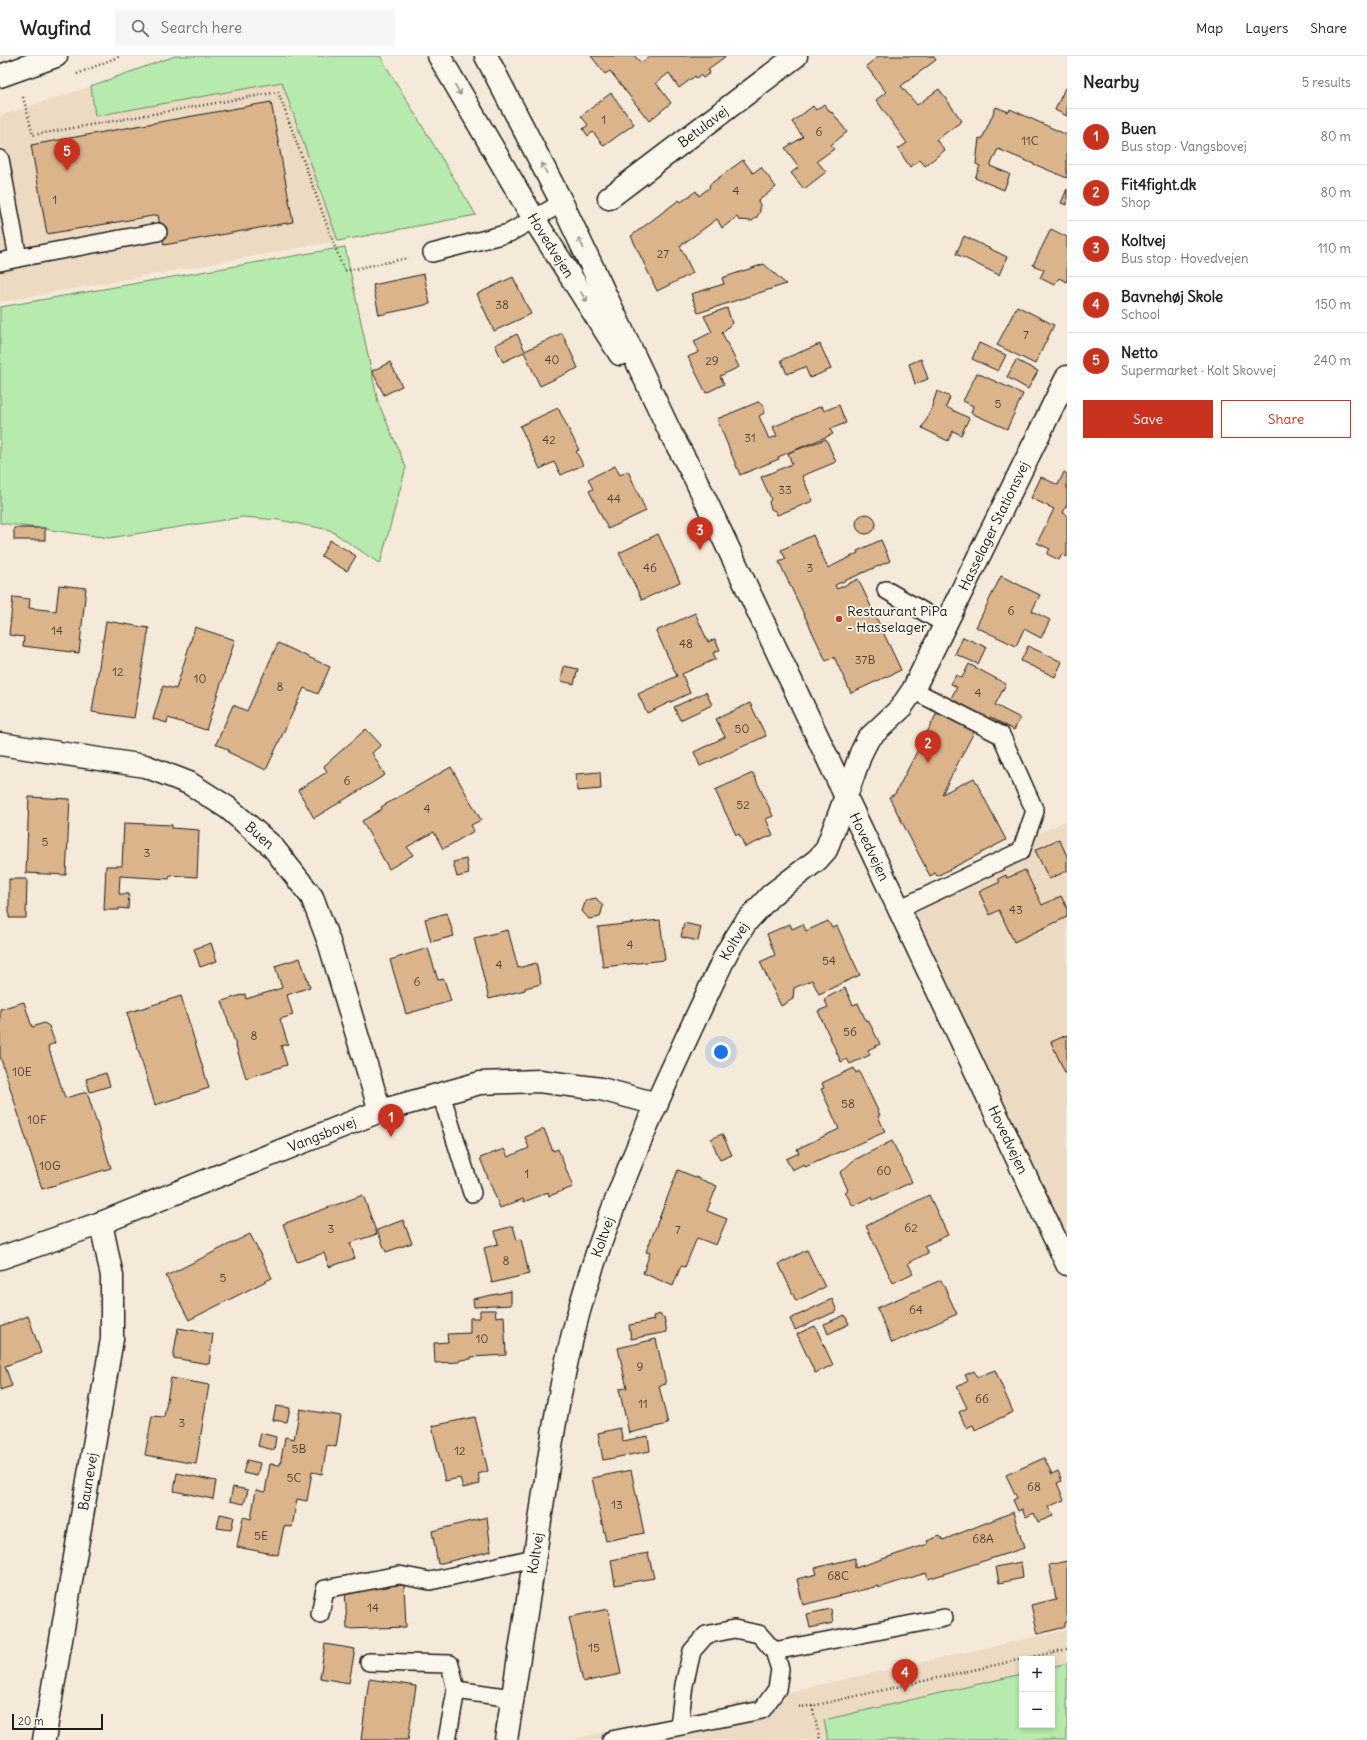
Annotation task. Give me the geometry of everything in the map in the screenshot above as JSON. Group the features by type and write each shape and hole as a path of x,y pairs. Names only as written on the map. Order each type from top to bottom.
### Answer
{"street":[{"path":"0,76 56,56"},
{"name":"Hovedvejen","path":"438,56 534,219 670,431"},
{"name":"Hovedvejen","path":"486,56 562,203 1064,1251"},
{"name":"Betulavej","path":"609,198 796,56"},
{"name":"Hasselager Stationsvej","path":"846,796 868,739 900,709 913,690 1067,377"},
{"name":"Buen","path":"0,744 145,766 189,783 228,808 272,846 312,897 330,942 380,1111"},
{"name":"Koltvej","path":"506,1740 563,1383 578,1313 600,1240 627,1170 727,952 746,922 771,895 817,860 826,850 846,796"},
{"name":"Vangsbovej","path":"0,1258 101,1223 380,1111 480,1083 539,1081 601,1089 657,1104"},
{"name":"Baunevej","path":"44,1740 112,1339 112,1276 101,1223"}],"lane":[{"path":"0,159 18,258"},
{"path":"432,253 509,233 562,203"},
{"path":"0,262 158,232"},
{"path":"886,590 945,624"},
{"path":"899,909 1021,852 1035,811 1001,735 913,690"},
{"path":"441,1094 472,1193"},
{"path":"320,1614 325,1589 399,1575 430,1581 534,1558"},
{"path":"774,1651 944,1618"},
{"path":"611,1740 762,1710 777,1689 780,1669 774,1651 759,1634 734,1629 706,1635 692,1651 684,1685 679,1726"},
{"path":"369,1662 450,1664 456,1690 448,1740"},
{"path":"456,1690 512,1698"}],"path":[{"path":"23,97 33,135 278,92 344,271 432,253"},
{"path":"1036,1656 1067,1649"},
{"path":"762,1710 812,1706 1019,1660"},
{"path":"812,1706 820,1740"}],"shaded area":[{"path":"282,82 338,241 0,302 0,116 91,86 95,116"},
{"path":"1067,820 1067,1237 908,897"},
{"path":"1067,1630 1067,1740 569,1740"}],"green space":[{"path":"175,56 380,56 476,215 338,241 282,82 95,116 91,86"},
{"path":"345,247 378,402 406,467 380,564 330,530 279,520 243,517 109,538 0,523 0,307"},
{"path":"1067,1663 1067,1740 828,1740 824,1720 1019,1675 1019,1728 1055,1728 1055,1666"}],"building":[{"path":"591,56 635,56 641,63 650,56 726,56 708,69 710,73 703,78 700,75 696,78 695,76 679,88 669,73 656,83 671,103 649,121 610,71 605,74"},
{"path":"879,56 933,56 936,60 901,86 917,105 939,89 962,121 936,140 945,150 925,166 920,160 910,167 898,149 907,143 876,100 886,92 866,66"},
{"path":"1065,88 1067,89 1067,116 1055,110"},
{"path":"611,93 634,124 604,146 593,132 588,136 583,129 588,125 581,116"},
{"path":"271,102 293,222 164,245 158,215 47,234 31,145"},
{"path":"824,104 847,132 831,145 834,149 817,161 826,172 804,189 791,173 799,167 785,148 803,137 792,122 813,106 816,110"},
{"path":"996,107 1009,112 1010,109 1067,135 1067,178 998,149 990,166 1010,174 1004,190 975,178 980,166 976,164 979,138 982,139"},
{"path":"743,160 753,173 761,167 776,187 758,201 760,211 757,217 752,221 739,220 737,217 722,228 717,219 680,246 693,273 657,291 631,236 679,200 681,202 696,191 699,196 710,187 709,185"},
{"path":"1067,189 1067,205 1061,203"},
{"path":"1051,229 1067,237 1067,282 1059,278 1054,285 1040,278 1044,270 1033,265"},
{"path":"964,236 1007,257 999,275 956,254"},
{"path":"764,264 786,284 698,313 691,294 724,284 722,278"},
{"path":"424,274 430,304 379,315 373,285"},
{"path":"513,277 531,314 494,331 477,294"},
{"path":"1017,306 1054,325 1035,364 997,345"},
{"path":"727,308 732,323 722,333 739,367 720,376 724,384 706,393 688,357 699,352 694,341 712,332 704,316"},
{"path":"562,333 578,368 540,386 524,352 503,362 495,345 517,334 525,351"},
{"path":"979,343 1006,355 998,371 972,359"},
{"path":"820,344 831,369 810,378 805,367 787,374 781,360"},
{"path":"921,359 928,379 915,384 909,364"},
{"path":"1016,360 1038,371 1028,389 1007,377"},
{"path":"390,362 402,386 384,395 372,371"},
{"path":"977,373 1023,394 1007,429 971,413 973,406 963,401"},
{"path":"937,391 950,397 946,407 969,418 961,435 953,431 948,441 922,428 934,404"},
{"path":"758,402 762,404 764,408 764,413 759,416 769,439 777,436 773,427 822,406 824,411 839,405 846,423 830,429 833,434 740,475 717,419"},
{"path":"558,408 579,450 576,451 583,465 561,475 554,462 540,469 520,426"},
{"path":"826,439 836,462 802,476 813,501 777,515 775,511 771,509 769,502 771,499 761,477 792,464 788,453"},
{"path":"615,466 620,475 628,471 646,511 608,529 589,491 593,489 588,479"},
{"path":"1064,472 1067,474 1067,504 1063,513 1067,515 1067,557 1062,554 1059,560 1047,554 1050,549 1037,543 1054,509 1031,498 1041,477 1058,485"},
{"path":"866,514 873,517 876,524 873,531 866,534 859,531 856,524 859,517"},
{"path":"14,528 45,528 45,540 14,540"},
{"path":"658,534 680,582 642,600 619,553"},
{"path":"813,535 828,568 858,553 857,551 881,540 890,561 835,585 837,589 858,579 901,670 851,693 834,657 826,661 779,562 786,559 781,550"},
{"path":"330,540 356,556 347,571 321,556"},
{"path":"1001,576 1040,595 1032,611 1050,620 1041,638 1024,629 1016,646 976,627"},
{"path":"59,585 86,588 79,653 23,646 24,637 9,635 13,597 30,599 29,608 56,611"},
{"path":"695,613 708,642 715,639 720,650 713,653 716,659 682,674 690,693 647,713 638,694 677,676 656,631"},
{"path":"106,621 149,628 134,718 92,712"},
{"path":"195,627 235,640 206,730 168,718 167,723 153,719 163,686 176,689"},
{"path":"963,637 986,647 978,664 955,654"},
{"path":"278,643 330,667 318,694 304,688 266,770 228,752 229,750 216,744 233,705 247,711"},
{"path":"1028,646 1062,662 1055,677 1021,661"},
{"path":"969,664 1006,684 995,705 1020,718 1014,730 990,717 989,721 950,700 957,687 951,684 956,675 962,678"},
{"path":"564,666 578,669 574,684 561,681"},
{"path":"706,692 712,705 680,720 674,707"},
{"path":"750,703 766,736 700,766 694,752 725,737 716,719"},
{"path":"938,711 975,730 942,794 974,778 1006,840 937,876 935,873 930,876 889,797 895,794"},
{"path":"366,729 381,745 372,753 385,775 314,818 298,790 327,772 324,766"},
{"path":"451,767 481,820 471,825 474,831 443,849 434,832 407,847 413,855 389,869 362,821 382,809 381,807"},
{"path":"600,772 601,789 577,791 576,774"},
{"path":"753,773 773,816 766,819 773,835 745,847 739,834 736,835 715,790"},
{"path":"29,797 70,799 66,875 26,873"},
{"path":"124,823 172,825 172,828 199,830 197,877 170,875 169,879 120,876 119,894 129,894 128,909 119,908 119,910 104,910 106,866 122,866"},
{"path":"1059,839 1067,856 1067,871 1049,879 1035,850"},
{"path":"466,859 469,874 457,877 453,862"},
{"path":"1025,870 1042,905 1061,896 1067,908 1067,917 1014,942 999,910 990,915 979,892 1000,882 998,879 1006,875 1007,878"},
{"path":"9,879 27,879 26,918 9,918"},
{"path":"596,898 603,906 600,917 589,919 582,911 586,900"},
{"path":"447,913 454,936 431,942 425,919"},
{"path":"660,920 665,960 603,967 598,927"},
{"path":"828,921 832,928 837,926 860,975 819,994 812,980 794,988 793,999 781,1006 760,962 775,955 767,934 790,924 792,929 803,924 806,931"},
{"path":"684,923 701,927 698,941 681,937"},
{"path":"508,930 518,968 536,963 541,984 525,988 525,990 489,999 474,938"},
{"path":"211,943 217,961 200,967 194,949"},
{"path":"428,948 438,980 444,979 451,1001 406,1014 390,960"},
{"path":"300,958 310,987 287,995 293,1015 280,1019 288,1044 281,1046 287,1065 246,1078 222,1001 245,994 246,999 282,988 275,966"},
{"path":"845,988 853,1005 858,1003 866,1021 868,1020 880,1044 868,1050 870,1055 850,1064 847,1059 841,1062 818,1011 828,1007 824,999"},
{"path":"181,996 209,1088 155,1105 127,1013"},
{"path":"24,1002 32,1027 44,1023 49,1026 55,1043 48,1046 65,1098 87,1092 111,1168 42,1189 0,1056 0,1009"},
{"path":"1067,1035 1067,1077 1051,1042"},
{"path":"854,1068 856,1073 859,1071 880,1115 878,1116 885,1132 805,1167 804,1164 792,1170 786,1159 799,1153 797,1149 839,1129 821,1089 824,1088 822,1083"},
{"path":"106,1073 110,1086 90,1092 86,1079"},
{"path":"544,1129 553,1151 558,1149 573,1187 549,1196 548,1192 524,1202 523,1199 500,1208 480,1158 504,1149 508,1157 529,1148 525,1137"},
{"path":"722,1134 732,1155 720,1160 711,1139"},
{"path":"892,1141 912,1182 873,1200 872,1197 853,1206 845,1192 848,1190 840,1173 854,1160"},
{"path":"678,1170 717,1186 707,1211 727,1219 716,1245 697,1238 685,1267 681,1266 673,1286 643,1273 650,1253 646,1252"},
{"path":"363,1195 377,1234 350,1243 355,1258 329,1267 324,1253 297,1262 283,1224"},
{"path":"929,1195 948,1235 924,1246 928,1253 908,1263 913,1273 893,1283 866,1226"},
{"path":"403,1220 412,1243 386,1252 377,1230"},
{"path":"513,1226 517,1240 521,1239 529,1274 492,1283 484,1248 498,1244 495,1231"},
{"path":"250,1234 272,1278 189,1320 166,1276"},
{"path":"807,1250 825,1287 796,1301 779,1264"},
{"path":"941,1280 957,1314 892,1343 877,1308"},
{"path":"511,1291 511,1305 474,1307 473,1299"},
{"path":"832,1299 837,1311 795,1330 790,1319"},
{"path":"480,1310 495,1310 496,1317 504,1316 506,1355 471,1357 471,1359 460,1360 459,1362 435,1363 434,1343 448,1342 447,1334 470,1333 470,1318 480,1318"},
{"path":"661,1314 662,1318 664,1317 667,1332 631,1339 629,1325 654,1320 653,1316"},
{"path":"845,1315 849,1324 828,1334 824,1324"},
{"path":"28,1316 41,1353 5,1366 12,1386 0,1390 0,1326"},
{"path":"815,1326 833,1365 815,1373 797,1334"},
{"path":"178,1328 213,1334 209,1364 173,1358"},
{"path":"656,1339 666,1384 659,1386 668,1424 629,1433 619,1389 627,1388 618,1348"},
{"path":"995,1370 1013,1412 975,1430 973,1425 966,1428 959,1412 967,1408 957,1387 968,1381 965,1375 974,1371 977,1377"},
{"path":"171,1378 209,1385 196,1464 145,1455 152,1416 164,1417"},
{"path":"276,1406 290,1408 287,1422 273,1420"},
{"path":"300,1409 341,1416 336,1447 327,1445 322,1474 312,1472 307,1501 297,1499 292,1527 284,1526 278,1555 237,1547 243,1517 251,1519 256,1490 265,1492 270,1464 280,1465 285,1437 294,1439"},
{"path":"475,1417 488,1471 478,1474 480,1484 463,1488 460,1478 445,1481 432,1426"},
{"path":"620,1428 623,1441 648,1436 650,1451 603,1460 598,1433"},
{"path":"261,1433 276,1437 274,1450 258,1446"},
{"path":"1044,1458 1052,1474 1058,1471 1062,1481 1057,1483 1064,1500 1048,1507 1053,1516 1038,1522 1034,1513 1026,1517 1022,1509 1018,1511 1013,1500 1017,1498 1006,1475"},
{"path":"247,1460 260,1463 257,1476 243,1473"},
{"path":"631,1470 644,1533 606,1541 592,1478"},
{"path":"177,1473 216,1481 213,1499 174,1491"},
{"path":"233,1487 248,1490 244,1504 230,1501"},
{"path":"1013,1512 1024,1548 928,1579 926,1573 878,1588 878,1586 803,1605 797,1579 817,1574 815,1568 855,1558 855,1568 928,1544 927,1541 940,1536 943,1540"},
{"path":"220,1514 234,1517 231,1530 217,1528"},
{"path":"487,1517 491,1551 438,1564 432,1531"},
{"path":"648,1553 654,1578 615,1585 611,1560"},
{"path":"1067,1561 1067,1622 1065,1623 1065,1627 1038,1634 1031,1605 1056,1599 1049,1565"},
{"path":"1021,1562 1023,1578 999,1583 996,1567"},
{"path":"404,1585 406,1627 347,1629 345,1587"},
{"path":"608,1609 621,1674 583,1682 569,1617"},
{"path":"831,1609 833,1623 810,1628 807,1614"},
{"path":"325,1644 355,1649 349,1683 320,1678"},
{"path":"369,1679 416,1686 408,1740 361,1740"}],"place":[{"name":"Netto","path":"67,171"},
{"name":"Koltvej","path":"700,550"},
{"name":"Restaurant PiPa - Hasselager","path":"839,619"},
{"name":"Fit4fight.dk","path":"928,763"},
{"name":"Buen","path":"391,1137"},
{"name":"Bavnehøj Skole","path":"905,1692"}]}
